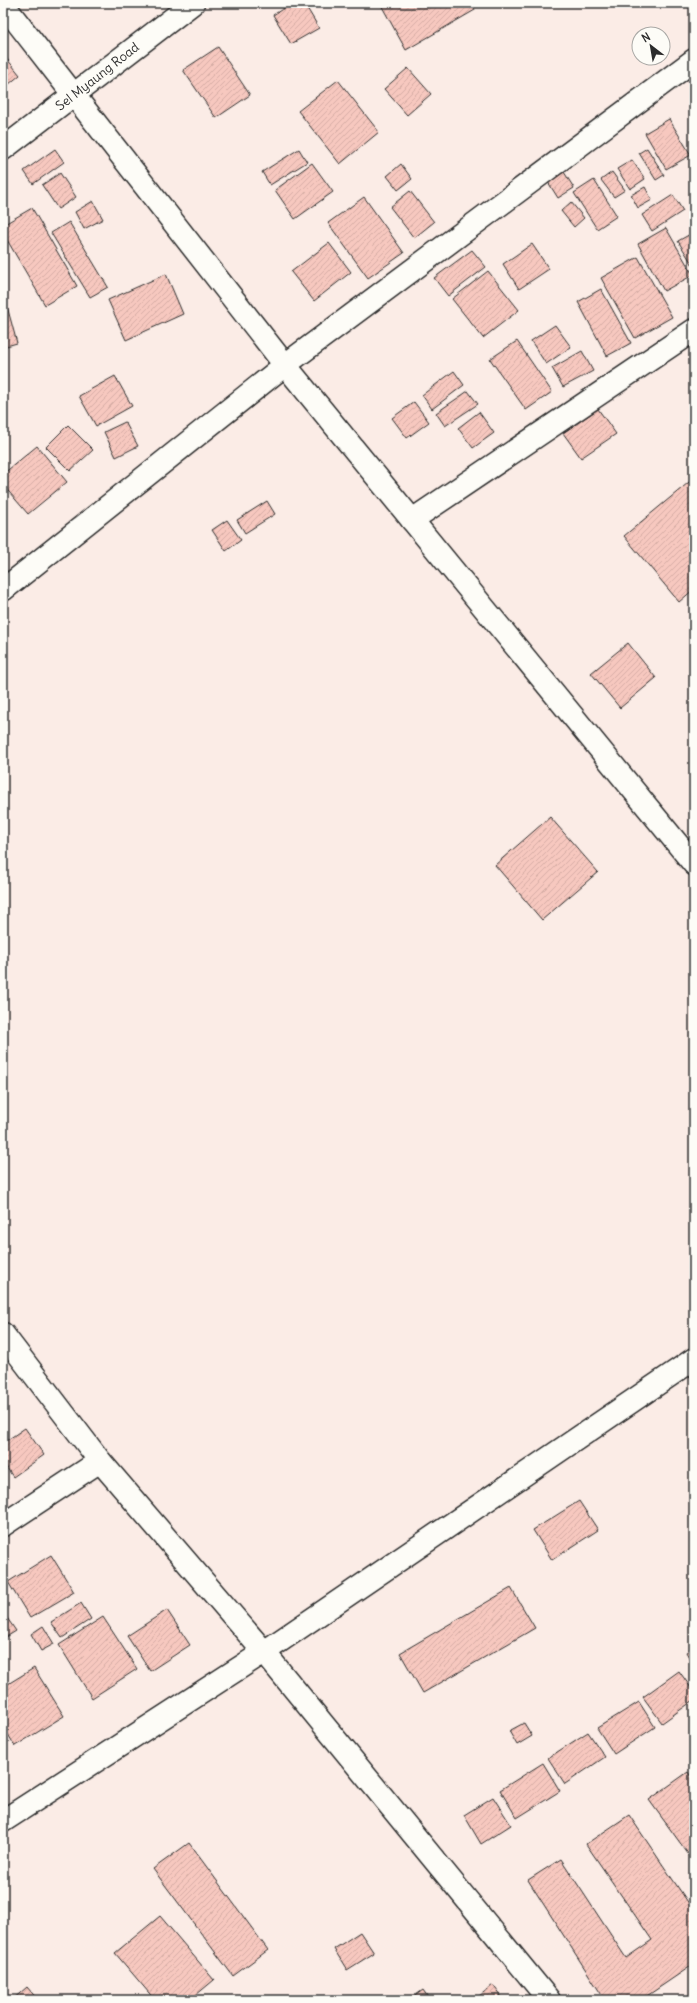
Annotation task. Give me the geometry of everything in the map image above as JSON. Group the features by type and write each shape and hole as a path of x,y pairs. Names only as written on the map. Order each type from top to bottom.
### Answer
{"street":[{"name":"Sel Myaung Road","path":"3,150 73,94 193,3"},
{"path":"3,4 285,365 694,864"},
{"path":"3,590 285,365 694,60"},
{"path":"412,520 694,330"},
{"path":"3,1334 100,1461 264,1652 549,2000"},
{"path":"3,1821 264,1652 694,1359"},
{"path":"3,1525 100,1461"}],"building":[{"path":"292,3 304,3 319,28 291,44 273,15"},
{"path":"380,3 471,3 475,10 406,50"},
{"path":"218,47 250,95 216,118 183,70"},
{"path":"3,54 20,75 3,89"},
{"path":"408,68 431,94 407,115 384,89"},
{"path":"338,80 379,132 340,164 298,111"},
{"path":"669,119 691,155 666,169 645,133"},
{"path":"647,148 664,175 656,180 639,153"},
{"path":"55,149 64,162 33,184 24,171"},
{"path":"299,149 307,162 270,185 262,172"},
{"path":"632,160 645,179 630,189 617,169"},
{"path":"312,163 333,192 295,219 275,190"},
{"path":"401,164 412,179 398,190 387,176"},
{"path":"564,172 574,188 558,198 548,182"},
{"path":"612,172 625,190 614,197 601,180"},
{"path":"60,173 76,197 58,209 42,185"},
{"path":"594,180 617,216 597,229 574,193"},
{"path":"645,187 652,200 638,208 631,195"},
{"path":"410,191 434,222 414,238 390,207"},
{"path":"673,195 683,211 652,231 642,215"},
{"path":"364,197 404,253 368,278 328,223"},
{"path":"93,201 103,219 84,229 75,212"},
{"path":"571,202 584,218 574,227 561,211"},
{"path":"32,208 77,286 45,305 3,233 3,225"},
{"path":"69,222 108,287 90,297 51,233"},
{"path":"666,228 693,275 664,291 638,244"},
{"path":"694,232 694,267 678,241"},
{"path":"329,243 351,272 314,301 291,272"},
{"path":"532,244 549,269 519,289 503,264"},
{"path":"472,250 486,267 448,296 434,278"},
{"path":"638,257 672,317 635,338 601,278"},
{"path":"488,271 519,310 483,338 452,299"},
{"path":"166,274 183,314 126,340 108,300"},
{"path":"601,289 631,343 607,356 578,302"},
{"path":"5,299 17,343 3,347 3,300"},
{"path":"555,325 571,347 546,364 531,341"},
{"path":"517,341 552,392 526,410 490,359"},
{"path":"582,351 593,371 563,387 552,368"},
{"path":"454,371 464,385 432,409 422,395"},
{"path":"115,376 132,406 96,426 79,396"},
{"path":"468,391 478,404 445,426 436,413"},
{"path":"414,402 429,422 407,438 392,418"},
{"path":"598,409 616,434 581,458 563,433"},
{"path":"479,412 494,433 473,448 458,428"},
{"path":"125,422 138,446 116,457 104,432"},
{"path":"68,425 93,450 70,471 46,447"},
{"path":"37,446 67,482 28,514 3,485 3,474"},
{"path":"694,478 694,589 679,602 624,536"},
{"path":"267,501 275,514 245,533 237,520"},
{"path":"227,520 241,540 226,551 212,530"},
{"path":"628,643 656,678 620,708 591,673"},
{"path":"550,817 598,872 542,920 495,865"},
{"path":"25,1428 44,1455 13,1477 3,1462 3,1443"},
{"path":"579,1501 598,1530 552,1560 533,1530"},
{"path":"51,1555 74,1592 30,1618 8,1582"},
{"path":"511,1588 535,1628 423,1693 400,1653"},
{"path":"81,1603 91,1619 62,1638 51,1622"},
{"path":"167,1610 190,1645 150,1671 127,1636"},
{"path":"3,1612 16,1631 3,1639"},
{"path":"103,1617 137,1669 92,1698 59,1645"},
{"path":"43,1626 54,1644 41,1651 31,1634"},
{"path":"694,1647 694,1666 686,1652"},
{"path":"34,1668 64,1716 15,1746 3,1726 3,1687"},
{"path":"679,1671 694,1692 694,1700 662,1723 643,1697"},
{"path":"639,1702 655,1727 614,1754 597,1728"},
{"path":"524,1723 532,1736 517,1745 509,1731"},
{"path":"588,1732 605,1757 565,1784 548,1758"},
{"path":"543,1763 560,1791 517,1818 500,1790"},
{"path":"688,1772 694,1781 694,1862 649,1800"},
{"path":"493,1797 511,1825 481,1844 464,1815"},
{"path":"629,1815 694,1911 694,1964 641,2000 605,2000 528,1880 561,1859 626,1958 652,1940 586,1844"},
{"path":"189,1843 268,1950 233,1976 153,1869"},
{"path":"160,1916 214,1980 190,2000 155,2000 115,1953"},
{"path":"360,1932 374,1953 347,1970 334,1949"},
{"path":"493,1985 504,2000 474,2000"},
{"path":"27,1987 38,2000 12,2000"},
{"path":"423,1990 430,2000 409,2000"},
{"path":"363,1996 366,2000 357,2000"}]}
